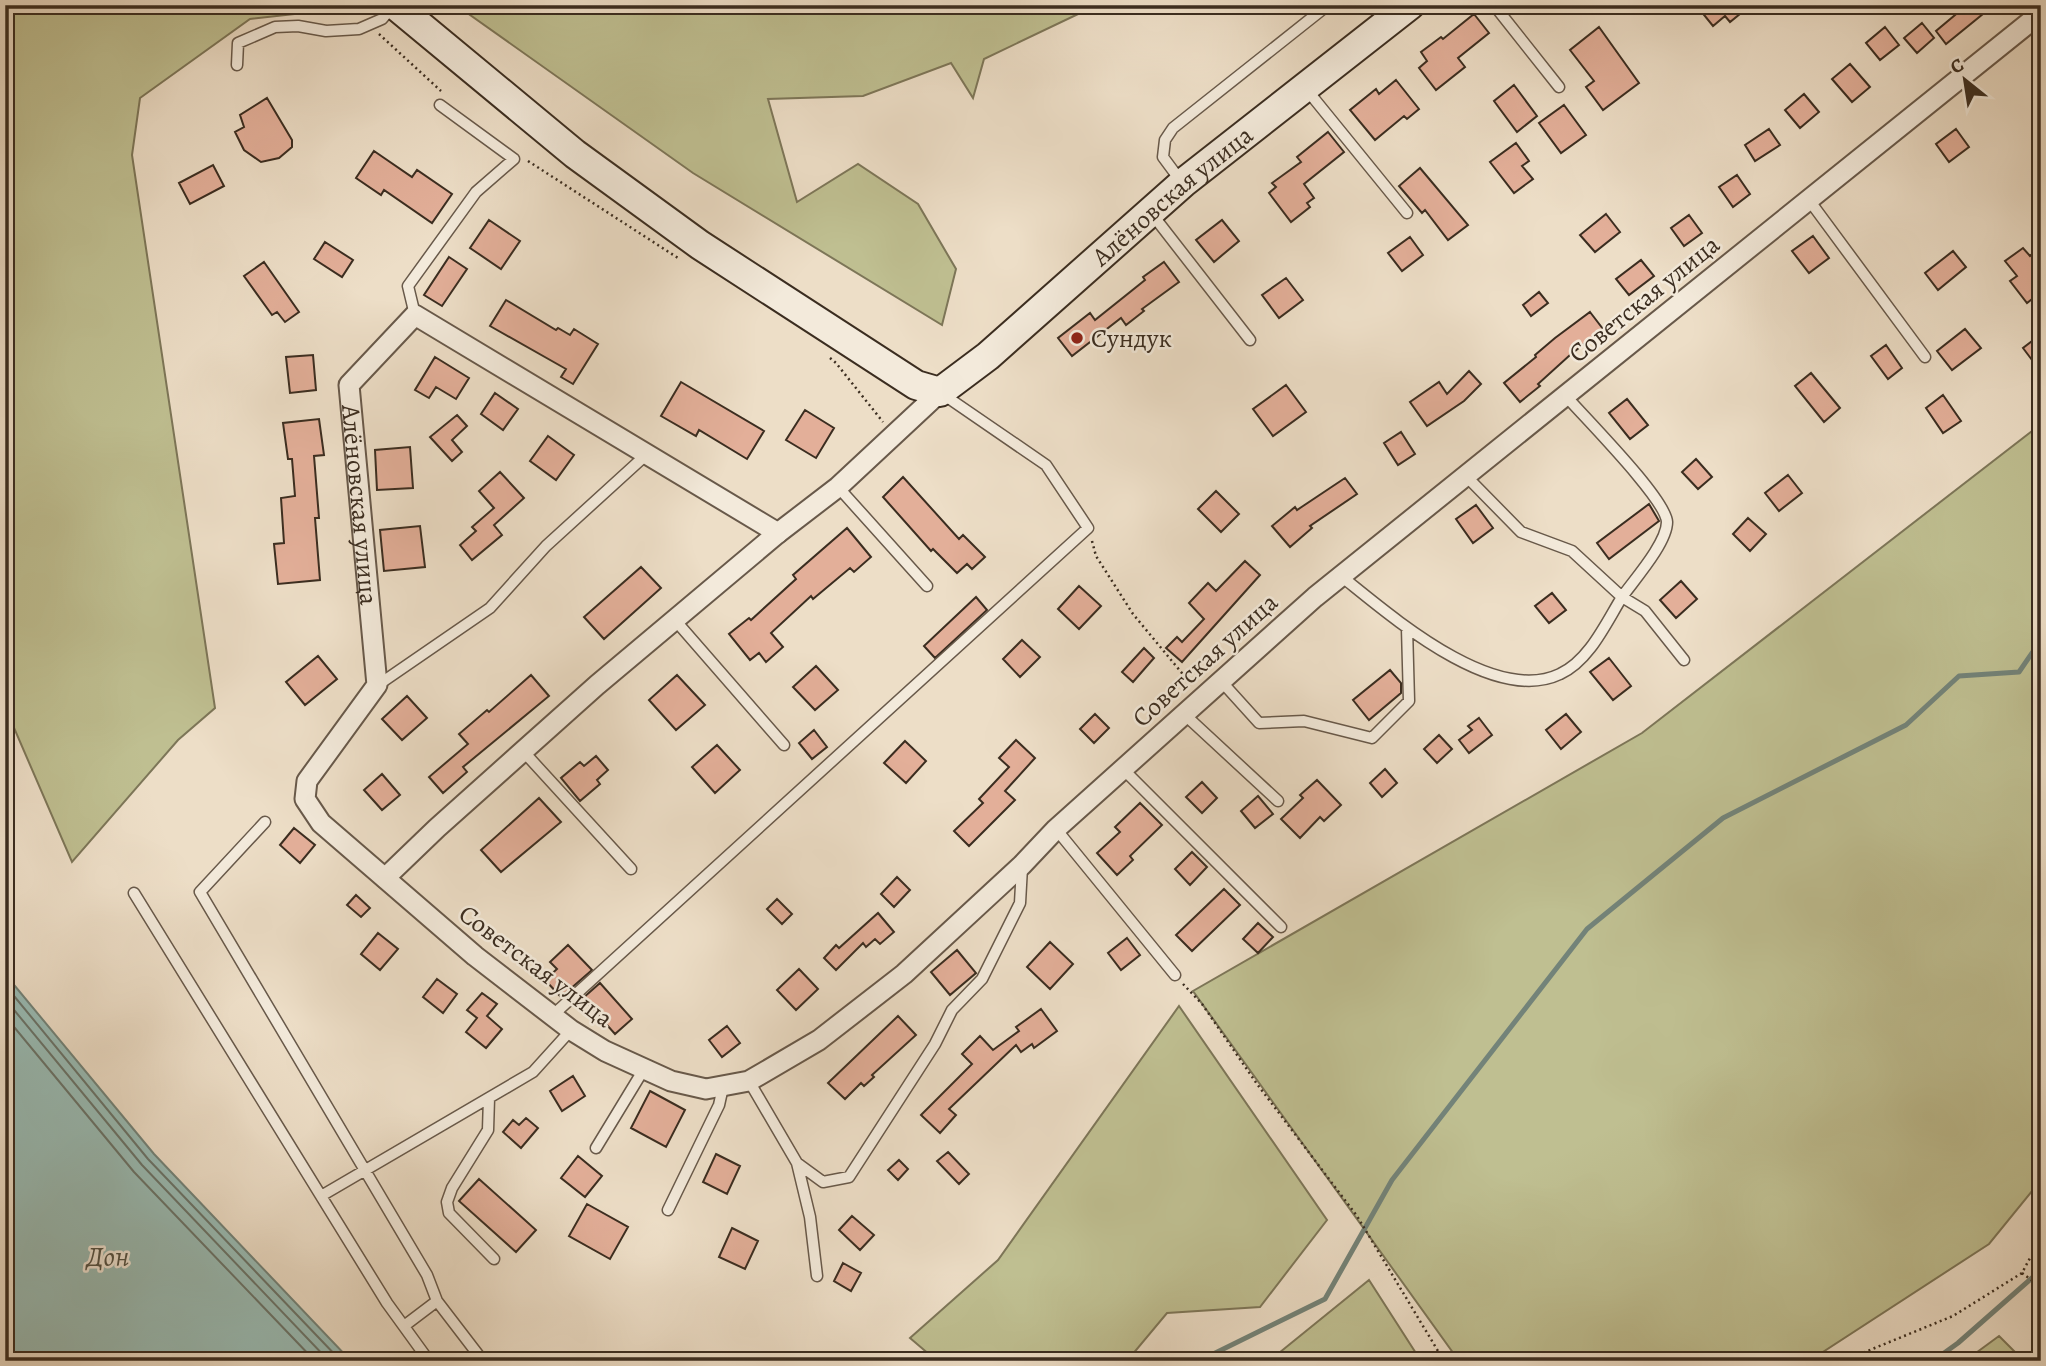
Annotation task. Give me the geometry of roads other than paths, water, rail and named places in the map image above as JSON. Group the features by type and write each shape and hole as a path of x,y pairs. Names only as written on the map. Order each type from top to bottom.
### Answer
{"street":[{"path":"394,5 575,154 700,245 916,385 940,392"},
{"name":"Алёновская улица","path":"940,392 988,356 1183,183 1410,5"},
{"name":"Советская улица","path":"385,878 475,956 571,1030 605,1051 671,1081 706,1089 749,1081 819,1040 904,974 1022,865 1056,829 1341,576 2041,13"},
{"path":"415,315 778,533"},
{"name":"Алёновская улица","path":"377,685 349,384 415,315"},
{"path":"377,685 307,781 306,799 321,823 385,878 523,751 778,533 838,487 940,392"}],"lane":[{"path":"237,65 239,43 275,27 298,26 326,32 359,29 382,19 394,5"},
{"path":"1183,183 1163,157 1165,140 1173,128 1328,5"},
{"path":"1494,5 1559,87"},
{"path":"1304,87 1407,213"},
{"path":"415,315 408,286 476,192 514,159 445,102"},
{"path":"1810,200 1925,357"},
{"path":"1150,211 1250,340"},
{"path":"553,1015 1088,528 1046,465 940,392"},
{"path":"1341,576 1407,628 1465,663 1505,680 1532,682 1560,674 1591,649 1622,597 1663,538 1667,521 1656,498 1565,396"},
{"path":"377,685 490,608 546,545 647,454"},
{"path":"1466,475 1521,532 1572,551 1622,597 1645,611 1684,660"},
{"path":"838,487 926,586"},
{"path":"675,620 784,745"},
{"path":"1221,681 1259,723 1304,721 1372,738 1409,701 1407,628"},
{"path":"1184,714 1278,801"},
{"path":"523,751 632,869"},
{"path":"1123,769 1281,927"},
{"path":"265,822 200,892 426,1275 436,1301 483,1361"},
{"path":"1056,829 1175,975"},
{"path":"797,1163 823,1182 849,1177 935,1044 952,1010 982,979 1020,903 1022,865"},
{"path":"134,893 387,1303 429,1361"},
{"path":"321,1196 533,1072 571,1030"},
{"path":"596,1148 644,1069"},
{"path":"749,1081 797,1163 810,1217 817,1276"},
{"path":"668,1210 719,1105 723,1087"},
{"path":"489,1098 488,1130 452,1188 447,1202 449,1213 494,1259"},
{"path":"404,1326 436,1301"}],"water":[{"name":"Дон","path":"5,974 154,1154 351,1361 5,1361"}],"waterway":[{"path":"1199,1361 1325,1299 1392,1180 1587,929 1723,818 1906,725 1959,676 2019,672 2041,640"},
{"path":"1933,1361 1958,1343 2041,1270"}],"place":[{"name":"Сундук","path":"1077,338"}]}
